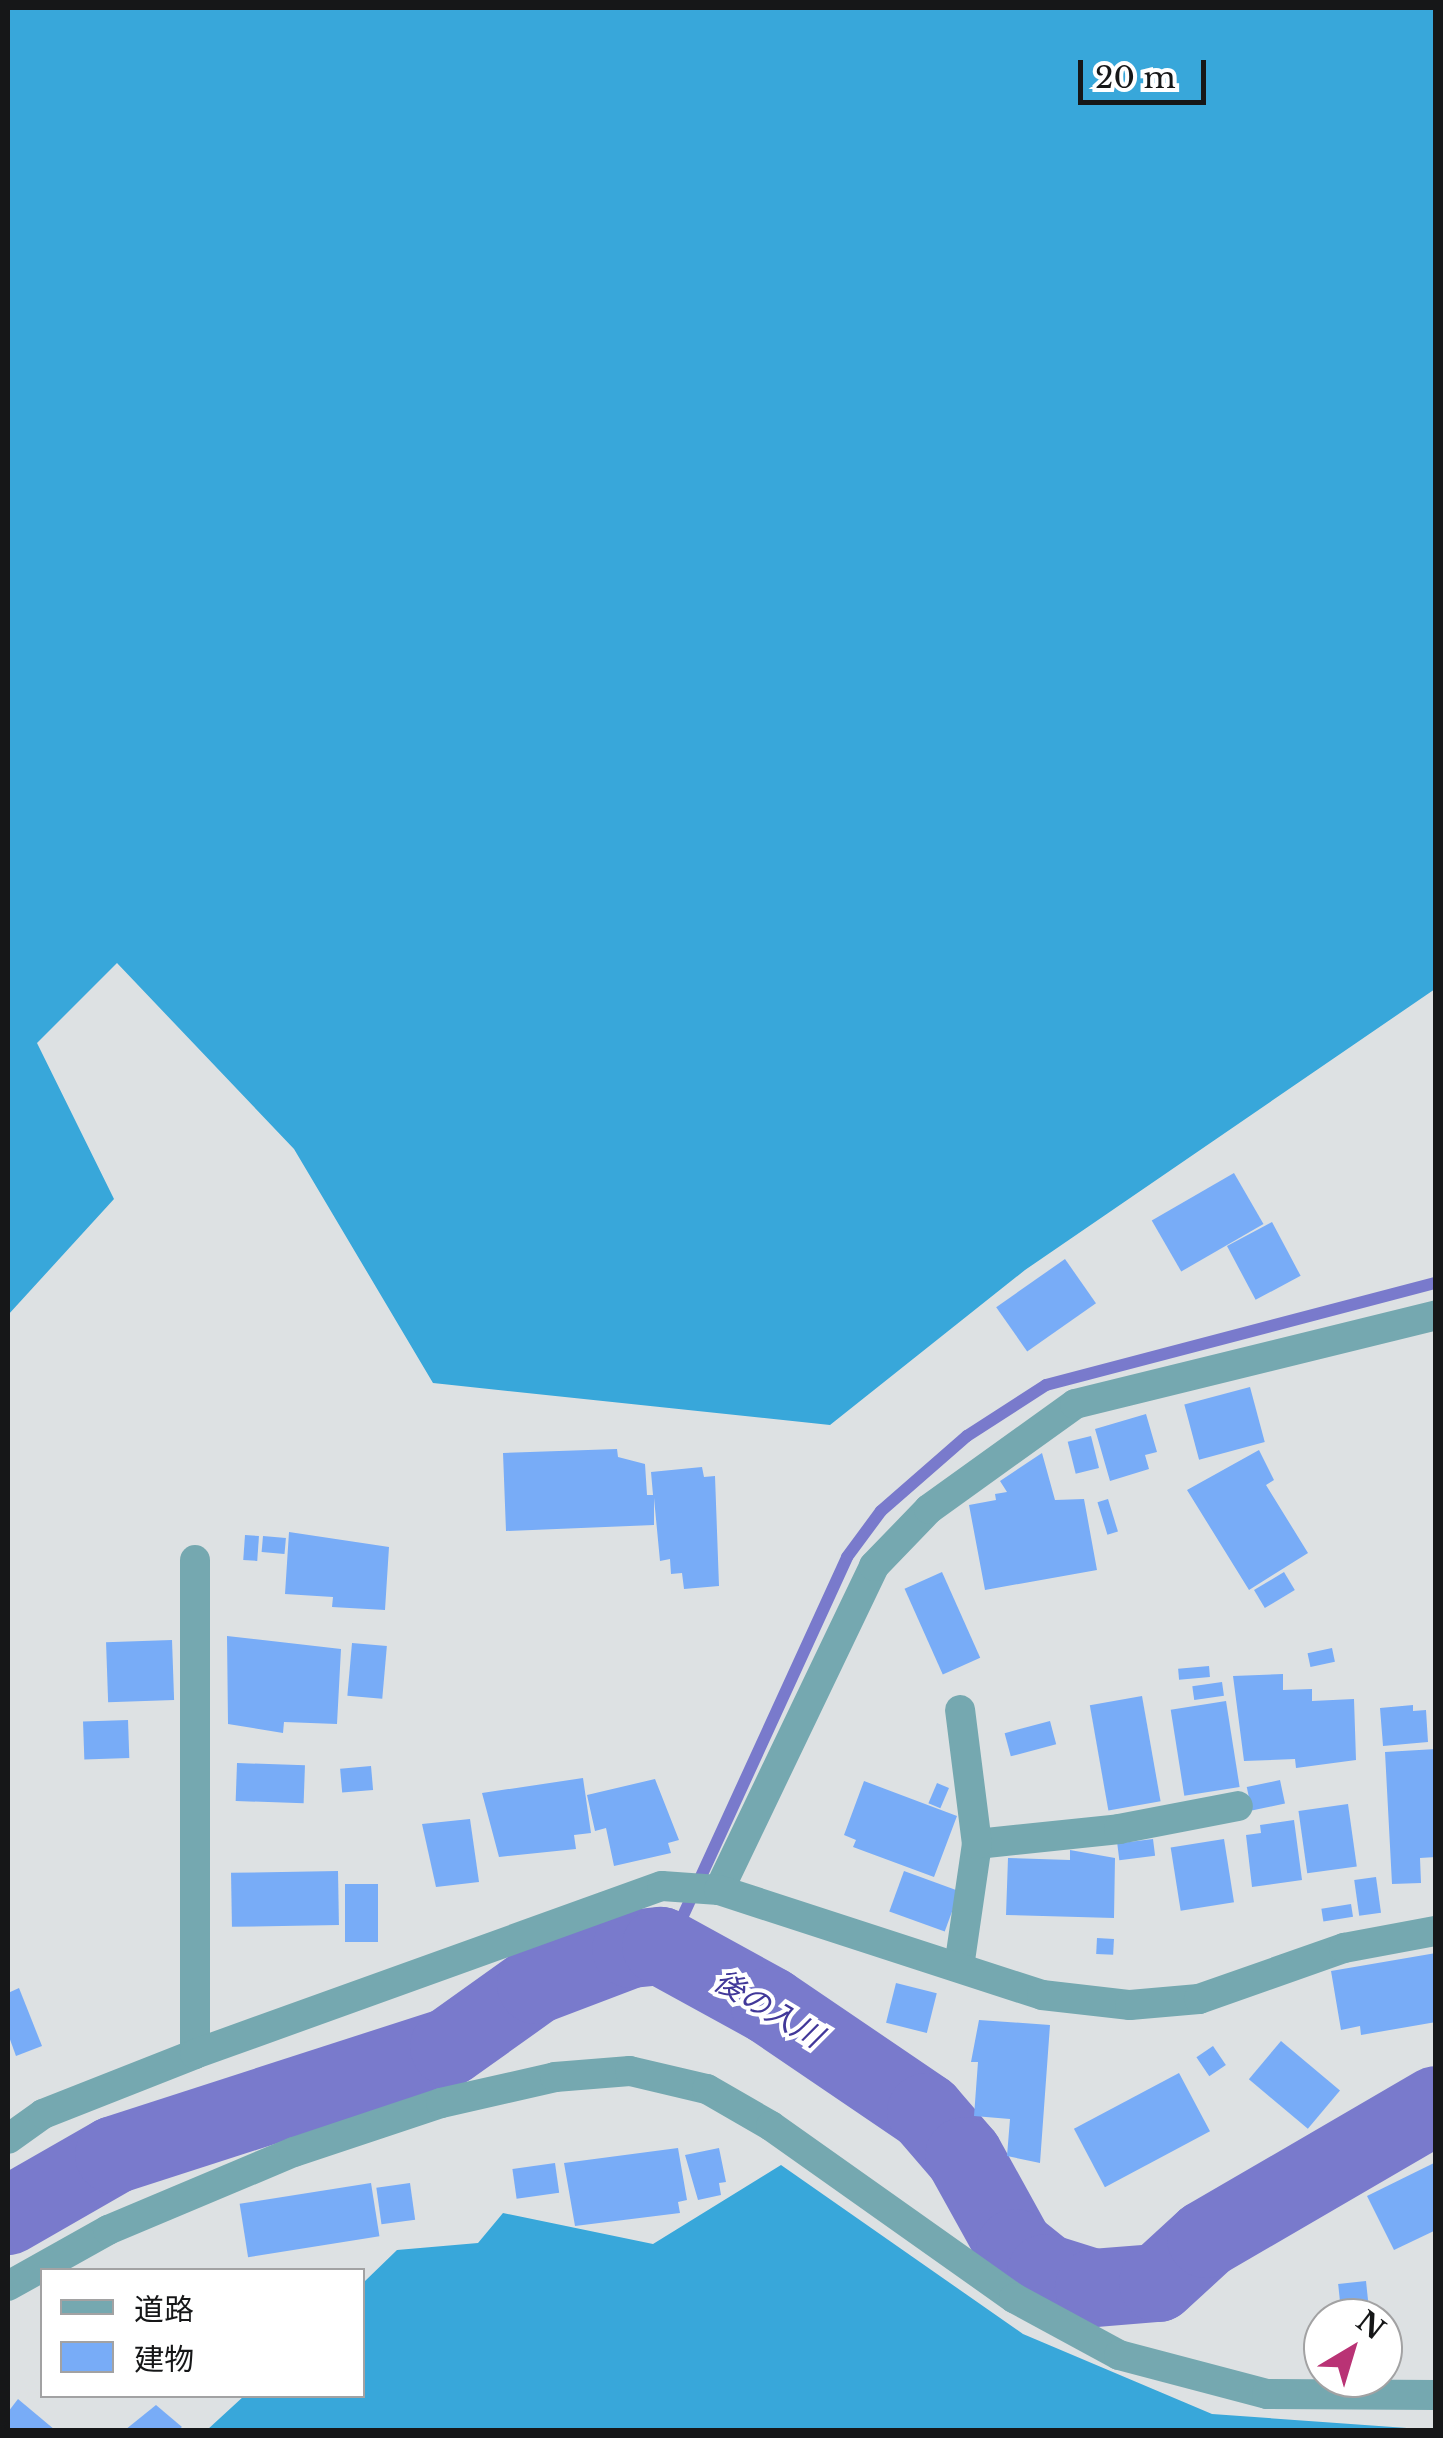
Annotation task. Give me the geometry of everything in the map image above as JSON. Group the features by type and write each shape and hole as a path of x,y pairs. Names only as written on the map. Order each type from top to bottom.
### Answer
{"street":[{"path":"700,1889 874,1566 929,1508 1075,1404 1436,1315"},
{"path":"195,1560 195,2054"},
{"path":"959,1967 977,1844 960,1710"},
{"path":"977,1844 1118,1829 1238,1806"},
{"path":"8,2139 43,2114 195,2054 662,1886 700,1889 1042,1996 1147,2004 1199,2000 1344,1948 1436,1932"},
{"path":"40,2268 108,2230 294,2152 441,2103 555,2077 630,2071 707,2089 771,2126 1014,2298 1119,2355 1267,2394 1436,2395"},
{"path":"8,2286 40,2268"}],"shaded area":[{"path":"8,8 1435,8 1435,989 1025,1270 830,1425 433,1383 294,1149 117,963 37,1043 114,1199 8,1315"},
{"path":"781,2165 1023,2334 1212,2414 1435,2430 207,2430 242,2398 365,2398 365,2281 397,2250 478,2243 503,2213 653,2244"}],"building":[{"path":"1234,1173 1264,1224 1181,1272 1152,1220"},
{"path":"1272,1222 1301,1276 1256,1300 1227,1246"},
{"path":"1065,1259 1096,1303 1027,1351 996,1307"},
{"path":"1250,1387 1265,1442 1199,1460 1184,1405"},
{"path":"1146,1414 1157,1452 1145,1455 1149,1469 1110,1481 1095,1429"},
{"path":"1091,1436 1099,1468 1076,1474 1068,1442"},
{"path":"617,1449 618,1457 645,1464 647,1495 653,1495 651,1472 702,1467 704,1477 715,1476 719,1586 684,1589 682,1573 671,1574 670,1559 660,1561 654,1498 654,1525 506,1531 503,1453"},
{"path":"1259,1450 1274,1480 1266,1485 1308,1553 1249,1590 1187,1490"},
{"path":"1042,1453 1055,1500 1084,1499 1097,1570 985,1590 969,1505 996,1500 995,1494 1007,1492 1000,1481"},
{"path":"1108,1499 1118,1532 1107,1535 1097,1502"},
{"path":"289,1532 389,1547 385,1610 332,1607 333,1597 285,1594"},
{"path":"245,1535 259,1536 257,1561 243,1560"},
{"path":"263,1536 286,1538 285,1554 262,1552"},
{"path":"942,1572 980,1658 943,1675 905,1589"},
{"path":"1284,1572 1295,1590 1265,1608 1254,1590"},
{"path":"227,1636 341,1649 337,1724 284,1722 283,1733 228,1724"},
{"path":"172,1640 174,1700 108,1702 106,1642"},
{"path":"352,1643 387,1646 382,1699 347,1696"},
{"path":"1332,1648 1335,1662 1310,1667 1308,1653"},
{"path":"1209,1666 1210,1677 1179,1680 1178,1669"},
{"path":"1283,1674 1283,1690 1312,1689 1312,1701 1354,1699 1356,1760 1296,1768 1295,1759 1244,1761 1233,1676"},
{"path":"1222,1682 1224,1696 1194,1700 1192,1686"},
{"path":"1142,1696 1161,1801 1108,1811 1090,1705"},
{"path":"1226,1701 1240,1787 1184,1796 1171,1710"},
{"path":"1413,1705 1413,1711 1426,1710 1428,1742 1383,1746 1380,1708"},
{"path":"128,1720 129,1758 84,1760 83,1722"},
{"path":"1050,1721 1056,1744 1011,1756 1005,1733"},
{"path":"1436,1749 1436,1857 1420,1858 1421,1883 1392,1884 1385,1752"},
{"path":"237,1763 305,1765 304,1803 236,1801"},
{"path":"371,1766 373,1790 342,1793 340,1769"},
{"path":"583,1778 591,1833 574,1835 576,1849 499,1857 482,1793"},
{"path":"655,1779 679,1840 668,1843 671,1853 614,1866 606,1828 595,1831 587,1795"},
{"path":"1280,1780 1285,1803 1252,1811 1247,1787"},
{"path":"864,1781 957,1816 934,1877 853,1847 856,1840 844,1835"},
{"path":"937,1783 949,1788 940,1808 928,1803"},
{"path":"1348,1804 1357,1866 1307,1873 1298,1811"},
{"path":"470,1819 479,1882 436,1887 422,1824"},
{"path":"1294,1820 1302,1880 1252,1887 1246,1835 1261,1833 1260,1825"},
{"path":"1153,1839 1155,1856 1119,1860 1117,1843"},
{"path":"1224,1839 1234,1902 1181,1911 1171,1847"},
{"path":"1070,1850 1115,1858 1114,1918 1006,1915 1008,1858 1070,1860"},
{"path":"338,1871 339,1925 232,1927 231,1873"},
{"path":"904,1871 959,1891 945,1932 889,1911"},
{"path":"1376,1877 1381,1913 1359,1916 1354,1880"},
{"path":"345,1884 378,1884 378,1942 345,1942"},
{"path":"1351,1904 1353,1917 1323,1922 1321,1909"},
{"path":"1097,1938 1114,1939 1113,1955 1096,1954"},
{"path":"1436,1953 1436,2022 1361,2035 1360,2026 1341,2030 1331,1971"},
{"path":"896,1983 937,1993 927,2033 886,2023"},
{"path":"19,1988 42,2046 16,2056 8,2034 8,1993"},
{"path":"979,2020 1050,2025 1040,2163 1007,2156 1010,2119 974,2116 978,2062 971,2062"},
{"path":"1281,2041 1340,2090 1308,2129 1249,2079"},
{"path":"1213,2046 1226,2065 1209,2076 1196,2057"},
{"path":"1179,2073 1210,2131 1105,2187 1074,2129"},
{"path":"678,2148 687,2200 678,2202 680,2213 575,2226 564,2163"},
{"path":"719,2148 726,2182 719,2183 721,2195 698,2200 685,2155"},
{"path":"1436,2162 1436,2230 1394,2250 1367,2196"},
{"path":"555,2163 559,2193 517,2199 512,2169"},
{"path":"371,2183 379,2236 248,2257 240,2204"},
{"path":"410,2183 415,2220 381,2224 376,2188"},
{"path":"1366,2281 1368,2298 1340,2298 1338,2284"},
{"path":"18,2399 55,2430 8,2430 8,2412"},
{"path":"156,2405 182,2427 125,2430"}],"waterway":[{"path":"661,1946 676,1931 847,1557 881,1511 967,1436 1046,1385 1436,1283"},
{"name":"後の入川","path":"8,2216 114,2155 449,2047 536,1985 631,1949 661,1946 770,2006 926,2112 964,2156 1015,2248 1046,2273 1094,2288 1158,2283 1206,2239 1436,2105"}]}
